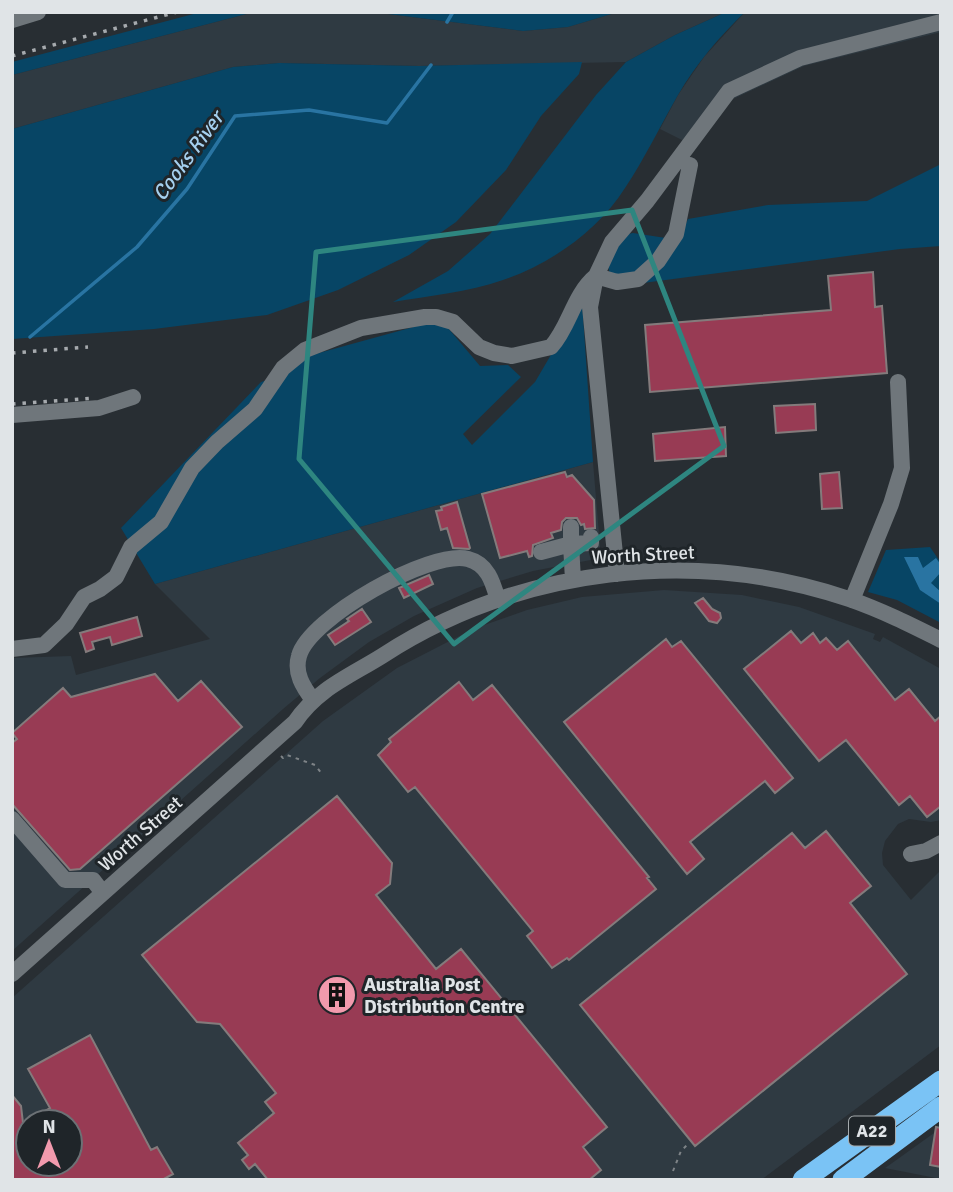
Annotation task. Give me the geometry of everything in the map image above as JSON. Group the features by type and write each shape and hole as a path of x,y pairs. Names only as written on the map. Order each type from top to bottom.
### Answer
{"highway":[{"name":"A22","path":"803,1180 941,1081"},
{"name":"A22","path":"843,1180 941,1107"}],"street":[{"path":"12,20 38,12"},
{"path":"617,574 590,307 596,276 612,242 647,201 729,91 800,58 941,22"},
{"path":"596,276 617,282 638,279 658,261 676,234 691,165"},
{"path":"12,649 44,645 66,624 84,597 116,577 131,547 166,516 183,480 192,468 255,409 282,368 296,355 361,328 425,317 453,322 479,347 494,354 512,356 545,350 555,342 586,284 596,276"},
{"path":"852,600 891,504 902,468 898,382"},
{"path":"12,415 99,408 133,397"},
{"path":"571,527 573,580"},
{"path":"541,552 571,544 591,543 590,537"},
{"path":"313,700 299,676 299,655 310,636 343,607 426,564 461,558 475,562 488,572 498,600"},
{"name":"Worth Street","path":"12,974 295,722 305,706 333,683 455,615 498,600 573,580 674,570 747,575 808,587 881,611 941,640"},
{"name":"Worth Street","path":"295,722 313,715 340,692 357,672"},
{"path":"12,819 65,880 93,880 103,892"},
{"path":"911,854 926,851 941,843"}],"path":[{"path":"281,756 283,758 287,755 315,765 321,774"},
{"path":"673,1171 681,1151 689,1143"}],"highlighted area":[{"path":"632,210 724,446 454,644 299,459 316,252"}],"shaded area":[{"path":"201,12 254,12 12,75 12,62"},
{"path":"254,12 372,12 523,31 568,27 618,12 726,12 675,35 626,62 419,66 279,63 233,67 12,129 12,75"},
{"path":"372,12 618,12 568,27 523,31"},
{"path":"726,12 745,12 692,72 625,188 587,232 538,265 503,280 462,291 393,302 448,271 490,234 596,95 626,62 675,35"},
{"path":"745,12 941,12 941,32 804,66 733,99 686,142 660,129 678,95 704,57"},
{"path":"582,62 579,74 541,116 506,170 456,222 409,255 338,290 267,315 154,329 12,339 12,129 233,67 279,63 419,66"},
{"path":"941,164 941,246 643,283 672,253 688,219 768,205 867,201"},
{"path":"633,233 666,238 656,256 634,274 610,275 608,266 624,235"},
{"path":"582,302 593,462 155,584 121,528 261,382 283,375 308,356 428,323 448,328 480,366 508,365 521,377 463,434 472,445 535,382"},
{"path":"593,462 601,558 533,571 477,588 414,616 369,642 283,709 12,951 12,658 71,656 76,675 210,639 155,584"},
{"path":"930,547 941,563 941,623 897,600 868,592 886,550"},
{"path":"904,557 918,557 923,568 936,558 941,565 941,572 931,583 941,592 941,604 920,590"},
{"path":"664,590 742,595 799,607 875,634 873,639 880,642 883,637 941,669 941,820 931,822 909,819 898,824 885,841 882,853 883,865 911,900 941,870 941,1045 761,1180 12,1180 12,998 323,721 397,668 473,629 527,610 582,597"},
{"path":"941,1128 941,1179 885,1168 888,1166"}],"building":[{"path":"873,272 875,307 882,306 887,373 650,392 645,325 831,310 828,276"},
{"path":"815,404 816,430 776,433 774,406"},
{"path":"725,427 726,456 655,461 653,434"},
{"path":"565,472 567,477 572,475 594,500 595,528 585,529 584,524 581,525 577,518 566,518 562,522 561,530 551,533 553,538 533,545 532,556 529,557 527,551 500,558 482,494"},
{"path":"839,472 842,508 822,509 820,474"},
{"path":"457,502 469,549 453,548 447,528 441,530 436,511"},
{"path":"429,575 433,584 404,598 399,588"},
{"path":"703,598 712,609 720,613 721,618 717,623 709,621 695,603"},
{"path":"362,609 371,622 335,645 328,635"},
{"path":"137,617 142,636 112,645 110,637 92,642 94,649 86,652 80,633"},
{"path":"791,631 801,643 813,633 820,643 826,638 837,650 848,641 895,700 909,689 935,721 941,716 941,806 927,817 910,796 899,805 846,740 819,761 744,669"},
{"path":"666,639 672,647 681,641 793,778 775,793 765,781 690,842 704,859 687,874 564,722"},
{"path":"155,674 178,701 201,681 242,727 80,869 70,870 12,804 12,743 17,739 12,733 63,688 71,697"},
{"path":"459,682 473,700 492,685 656,889 569,960 567,958 552,968 527,936 533,931 415,787 408,792 378,755 391,742 389,739"},
{"name":"Australia Post Distribution Centre","path":"337,796 392,863 390,884 376,895 436,969 461,949 607,1127 583,1147 601,1170 589,1180 268,1180 255,1164 249,1169 242,1160 248,1155 238,1143 274,1113 265,1102 276,1093 220,1024 197,1022 142,955"},
{"path":"826,831 871,886 850,903 907,974 695,1146 580,1005 792,833 805,848"},
{"path":"90,1035 151,1150 157,1147 173,1174 162,1180 12,1180 12,1095 21,1108 14,1108 14,1178 84,1178 84,1108 50,1108 28,1069"},
{"path":"936,1127 941,1128 941,1167 930,1165"}],"waterway":[{"name":"Cooks River","path":"447,22 453,12"},
{"name":"Cooks River","path":"30,337 137,247 187,189 235,116 309,110 387,123 431,65"}],"railway":[{"path":"12,56 177,12"},
{"path":"12,353 88,347"},
{"path":"12,404 95,398"}],"place":[{"name":"Australia Post Distribution Centre","path":"337,995"}]}
